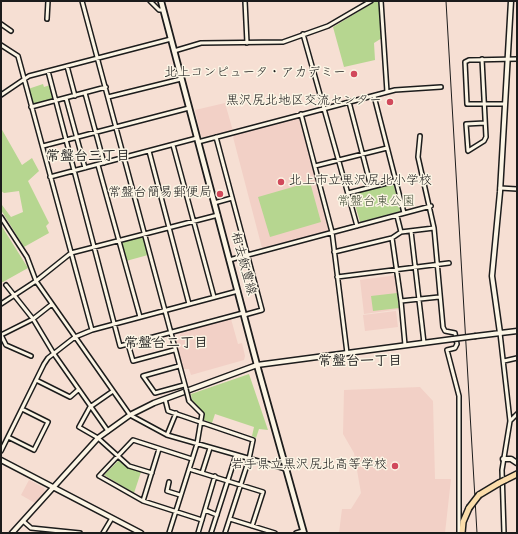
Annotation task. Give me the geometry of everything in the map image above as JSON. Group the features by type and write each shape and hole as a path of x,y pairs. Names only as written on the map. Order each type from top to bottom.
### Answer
{"main road":[{"name":"相去飯豊線","path":"161,1 257,365 304,532"},
{"path":"462,533 463,522 469,508 479,495 517,474"}],"street":[{"path":"48,1 48,19"},
{"path":"82,1 106,87 174,350 189,400 202,414 197,444 169,533"},
{"path":"150,1 159,10 163,10"},
{"path":"245,1 247,43"},
{"path":"174,51 201,43 283,42 328,26 371,1"},
{"path":"381,1 387,92"},
{"path":"504,533 502,470 510,421 504,361 492,276 500,188 511,1"},
{"path":"1,24 11,31"},
{"path":"303,34 357,226"},
{"path":"1,95 24,79 48,71 171,39"},
{"path":"1,45 18,56 92,330"},
{"path":"504,104 468,105 466,103 465,62 469,60 507,58 517,59"},
{"path":"482,60 486,138 468,151 466,124 485,123"},
{"path":"67,66 75,96"},
{"path":"48,71 120,346 262,310 216,137"},
{"path":"108,97 182,79"},
{"path":"31,107 106,87"},
{"path":"50,177 173,145 216,137 387,92 441,87"},
{"path":"85,93 104,163"},
{"path":"374,96 404,214"},
{"path":"66,98 85,168"},
{"path":"349,102 371,187"},
{"path":"43,146 189,108"},
{"path":"301,114 332,232 347,353"},
{"path":"420,136 418,157 431,206 443,327 445,331 455,333 457,344 455,348 447,350 459,396 459,533"},
{"path":"173,145 214,298"},
{"path":"315,166 387,148"},
{"path":"149,151 189,304"},
{"path":"98,165 140,317"},
{"path":"348,193 396,181"},
{"path":"500,188 517,189"},
{"path":"214,203 232,198"},
{"path":"229,260 431,206"},
{"path":"1,304 36,281 71,253 218,215"},
{"path":"397,216 401,232"},
{"path":"1,217 27,257 36,281 130,415 167,434 210,448 286,469"},
{"path":"334,252 392,238 401,232 434,228"},
{"path":"411,231 424,343"},
{"path":"392,238 401,301 405,345"},
{"path":"337,277 449,263"},
{"path":"6,285 33,319 78,390 108,431"},
{"path":"1,451 48,358 75,337 92,330 238,291"},
{"path":"401,301 439,297"},
{"path":"31,356 6,345 1,335 33,319 52,304"},
{"path":"12,533 98,438 130,415 164,399 257,365 517,331"},
{"path":"128,344 133,360 174,350"},
{"path":"504,361 517,358"},
{"path":"179,366 143,376 154,393 185,387"},
{"path":"36,380 70,397 78,390"},
{"path":"113,392 90,407 79,427 98,438 117,457 129,466 152,473"},
{"path":"164,399 168,411 253,440 249,459 225,533"},
{"path":"8,437 34,450 48,422 22,409"},
{"path":"167,434 176,413"},
{"path":"510,421 517,414"},
{"path":"192,459 133,440 99,476 142,501 202,520"},
{"path":"202,473 210,448"},
{"path":"142,501 159,449"},
{"path":"211,533 236,455"},
{"path":"503,459 512,459 517,463"},
{"path":"1,460 141,533"},
{"path":"189,469 263,492 252,526"},
{"path":"198,533 215,476"},
{"path":"166,496 169,482"},
{"path":"167,491 180,495"},
{"path":"205,510 217,514"},
{"path":"103,533 112,518"},
{"path":"230,519 275,533"},
{"path":"23,521 31,528 80,533"},
{"path":"296,533 304,532"}],"shaded area":[{"path":"225,103 233,131 205,138 201,136 195,110"},
{"name":"北上市立黒沢尻北小学校","path":"300,117 329,227 328,231 262,248 233,137 235,134"},
{"path":"397,275 401,309 364,314 360,280"},
{"path":"396,311 398,327 365,331 363,315"},
{"path":"229,318 231,319 238,344 242,343 245,356 244,360 191,375 189,369 183,369 175,340 180,339 180,333"},
{"name":"岩手県立黒沢尻北高等学校","path":"420,387 433,401 435,479 451,479 445,533 339,533 342,509 351,509 361,493 354,453 343,434 344,390"},
{"path":"29,480 44,488 45,493 35,503 21,495"}],"green space":[{"path":"376,1 379,1 382,38 374,43 375,60 344,67 333,27"},
{"path":"43,84 44,87 50,85 54,100 33,105 28,89"},
{"path":"1,128 22,165 32,158 39,171 28,181 49,223 46,226 49,233 24,247 1,210 2,205 11,217 23,212 19,191 4,193 1,191"},
{"path":"310,182 321,222 270,237 258,197"},
{"name":"常盤台東公園","path":"393,183 401,211 360,222 352,194"},
{"path":"1,225 28,268 3,282 1,282"},
{"path":"143,237 148,255 126,261 122,242"},
{"path":"397,293 399,308 373,311 371,296"},
{"path":"249,374 268,430 259,429 256,438 252,436 254,427 215,414 212,423 204,420 204,413 192,400 191,394"},
{"path":"119,460 128,468 141,472 134,493 104,475"}],"railway":[{"path":"446,1 477,533"}],"place":[{"name":"北上コンピュータ・アカデミー","path":"354,74"},
{"name":"黒沢尻北地区交流センター","path":"390,102"},
{"name":"北上市立黒沢尻北小学校","path":"281,182"},
{"name":"常盤台簡易郵便局","path":"220,194"},
{"name":"岩手県立黒沢尻北高等学校","path":"395,466"}],"district":[{"name":"常盤台三丁目","path":"88,158"},
{"name":"常盤台二丁目","path":"166,345"},
{"name":"常盤台一丁目","path":"360,363"}]}
